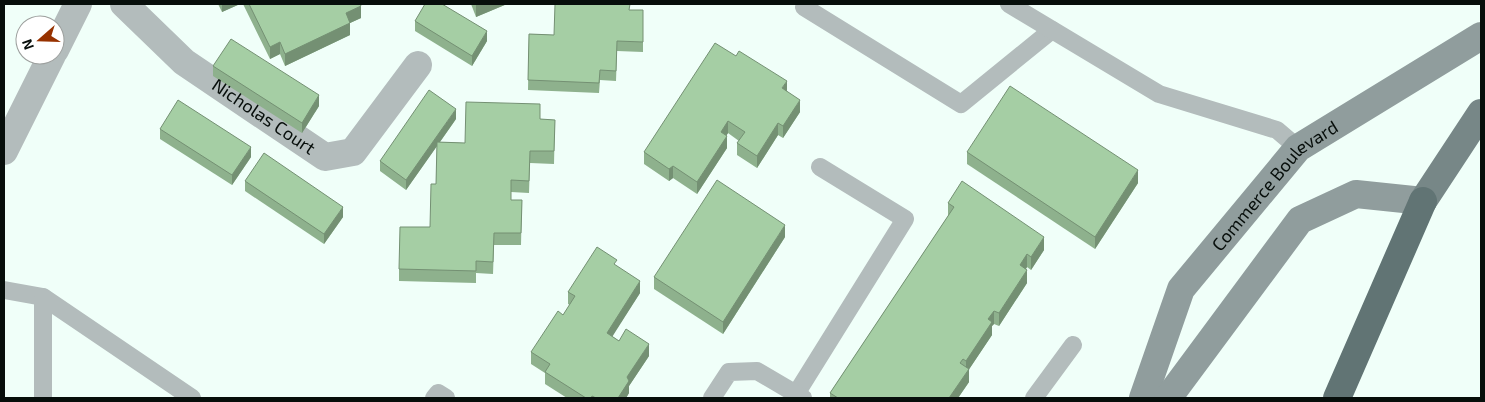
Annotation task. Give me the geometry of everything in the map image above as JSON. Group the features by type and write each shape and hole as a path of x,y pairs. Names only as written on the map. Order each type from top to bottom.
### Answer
{"highway":[{"path":"1337,398 1423,201"}],"main road":[{"path":"1423,201 1481,113"}],"street":[{"path":"65,30 78,4"},
{"name":"Nicholas Court","path":"124,4 184,62 325,157 353,152 418,65"},
{"name":"Commerce Boulevard","path":"1143,398 1182,289 1298,148 1481,36"},
{"path":"4,151 47,65"},
{"path":"1168,398 1300,220 1356,194 1423,201"}],"lane":[{"path":"806,4 804,7 961,104 1052,30"},
{"path":"1009,4 1159,94 1278,130 1298,148"},
{"path":"712,398 729,372 757,371 800,396 905,219 820,166"},
{"path":"4,290 43,297 173,393 192,398"},
{"path":"43,297 43,398"},
{"path":"1034,398 1073,345"},
{"path":"434,398 438,393 446,398"}],"building":[{"path":"249,4 360,4 361,6 346,13 350,23 285,54 280,42 270,47"},
{"path":"425,4 442,4 487,31 472,56 415,21"},
{"path":"555,4 630,4 629,10 643,10 643,42 617,41 616,71 600,70 599,83 528,80 529,34 554,35"},
{"path":"231,39 319,95 302,123 213,66"},
{"path":"715,43 736,56 739,51 787,81 782,88 800,100 783,126 778,123 757,156 737,143 745,132 728,121 721,132 727,136 697,182 673,166 669,169 644,152"},
{"path":"1010,86 1138,170 1095,237 967,152"},
{"path":"429,90 456,109 406,180 380,161"},
{"path":"178,100 251,147 232,175 160,129"},
{"path":"466,102 540,104 540,119 555,120 554,151 530,151 529,181 511,180 511,200 522,200 521,233 494,233 493,262 476,261 476,271 399,269 400,227 430,227 431,184 436,184 437,142 465,143"},
{"path":"264,153 343,207 324,234 245,181"},
{"path":"717,180 785,225 723,322 654,277"},
{"path":"962,181 1044,237 1031,257 1027,254 1020,265 1027,270 999,313 994,311 988,319 992,322 966,361 963,359 960,363 969,369 949,398 838,398 830,393 954,207 948,203"},
{"path":"597,247 617,260 614,264 640,281 607,333 619,341 626,329 649,344 627,377 629,381 618,398 596,398 592,396 591,398 586,398 545,372 550,364 531,352 558,311 563,315 575,296 568,292"}]}
